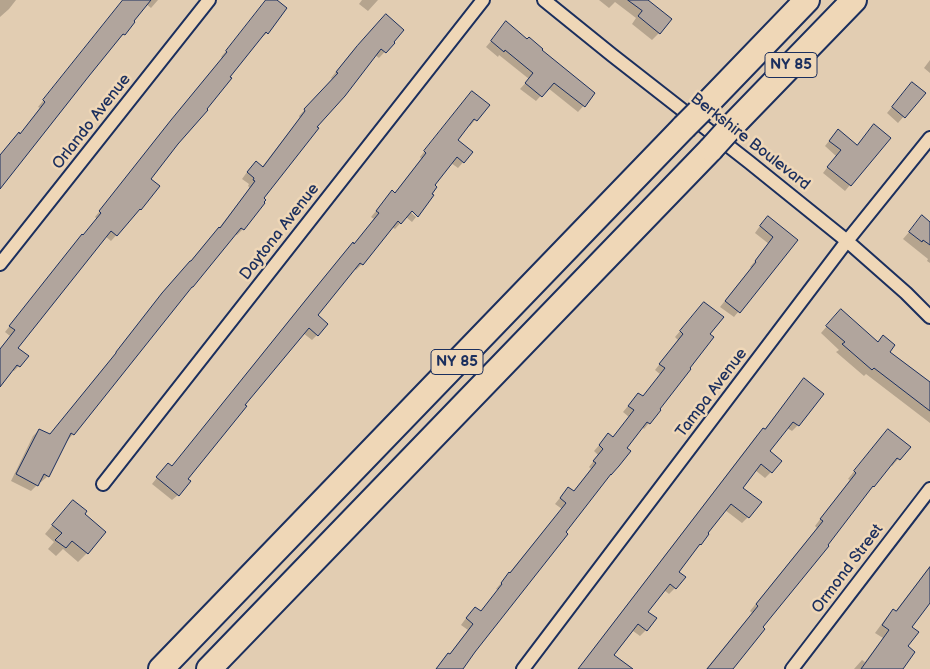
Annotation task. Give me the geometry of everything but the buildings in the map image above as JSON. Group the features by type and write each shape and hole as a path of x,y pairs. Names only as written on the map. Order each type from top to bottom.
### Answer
{"highway":[{"name":"NY 85","path":"162,669 807,0"},
{"name":"NY 85","path":"209,669 854,0"},
{"path":"219,669 280,595"},
{"path":"148,669 230,598"}],"street":[{"name":"Orlando Avenue","path":"0,264 209,0"},
{"name":"Daytona Avenue","path":"103,484 483,0"},
{"name":"Berkshire Boulevard","path":"544,0 847,241 930,317"},
{"name":"Tampa Avenue","path":"523,669 847,241 930,138"},
{"name":"Ormond Street","path":"792,669 930,489"}]}
